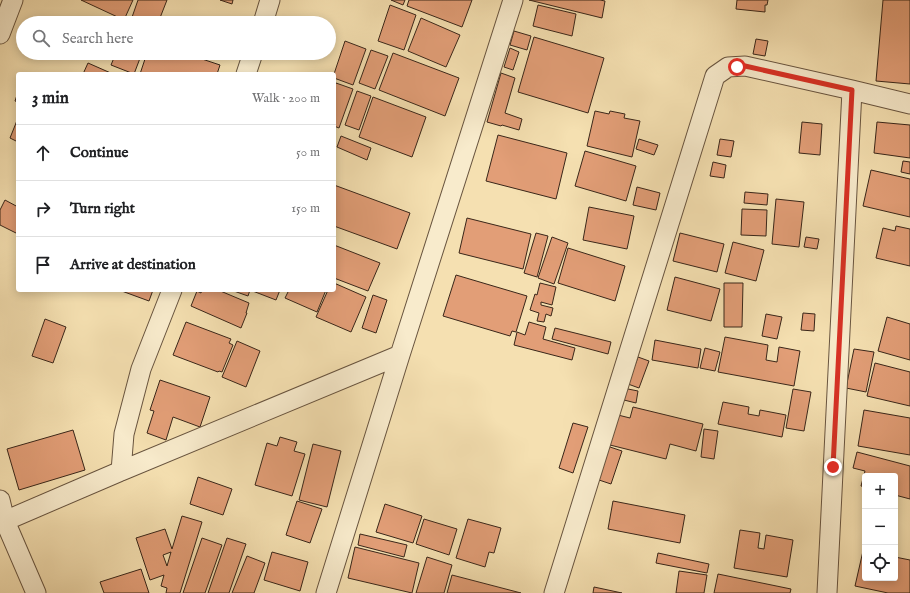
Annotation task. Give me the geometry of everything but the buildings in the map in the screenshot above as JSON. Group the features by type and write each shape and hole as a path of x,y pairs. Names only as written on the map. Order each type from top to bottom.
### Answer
{"street":[{"path":"0,34 13,0"},
{"path":"265,16 270,0"},
{"path":"326,593 513,0"},
{"path":"247,72 251,60"},
{"path":"554,593 715,76 728,67 745,66 910,104"},
{"path":"827,593 852,90"},
{"path":"121,471 124,434 141,369 171,292"},
{"path":"3,522 121,471 400,355"},
{"path":"0,500 3,522 36,593"}],"route":[{"path":"737,67 745,66 852,90 833,467"}]}
